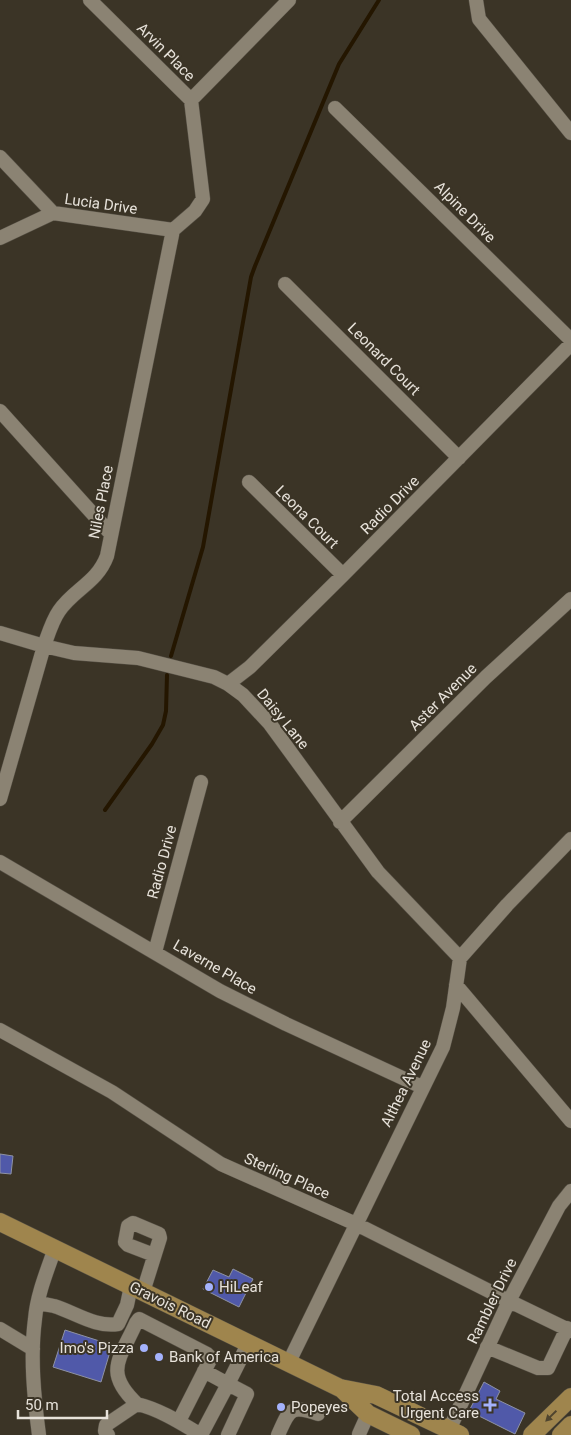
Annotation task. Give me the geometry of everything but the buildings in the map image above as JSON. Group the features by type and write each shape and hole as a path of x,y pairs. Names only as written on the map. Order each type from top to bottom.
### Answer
{"main road":[{"name":"Gravois Road","path":"0,1222 340,1388 368,1414 411,1435"},
{"name":"Gravois Road","path":"340,1388 376,1395 454,1432"},
{"path":"532,1435 571,1397"},
{"path":"561,1435 571,1425"}],"street":[{"name":"Arvin Place","path":"90,0 191,100 203,198 195,211 173,230"},
{"path":"191,100 289,0"},
{"path":"476,0 479,19 571,133"},
{"name":"Alpine Drive","path":"335,108 571,340"},
{"path":"0,157 53,213"},
{"name":"Lucia Drive","path":"0,238 53,213 173,230"},
{"name":"Niles Place","path":"0,799 44,646 59,611 103,568 107,556 173,230"},
{"name":"Leonard Court","path":"285,284 459,458"},
{"name":"Radio Drive","path":"228,684 250,667 343,576 571,344"},
{"path":"0,411 111,534"},
{"name":"Leona Court","path":"249,482 343,576"},
{"name":"Aster Avenue","path":"340,822 486,677 571,599"},
{"name":"Daisy Lane","path":"0,633 74,653 138,658 214,678 228,684 243,695 270,724 378,872 460,958"},
{"name":"Radio Drive","path":"155,952 201,782"},
{"path":"460,958 507,905 571,839"},
{"name":"Laverne Place","path":"0,862 244,1003 422,1087"},
{"name":"Althea Avenue","path":"289,1362 443,1047 453,1008 460,958"},
{"path":"456,985 571,1121"},
{"name":"Sterling Place","path":"0,1030 112,1092 221,1164 356,1224 569,1330"},
{"name":"Rambler Drive","path":"454,1432 487,1347 509,1301 559,1206 571,1192"},
{"path":"39,1435 35,1380 28,1346 39,1298 55,1248"},
{"path":"39,1298 53,1306 99,1323 118,1324 154,1256"},
{"path":"179,1421 211,1358 208,1354 139,1318 118,1365 116,1373 121,1386 136,1404 179,1421 201,1435 248,1344"},
{"path":"0,1329 28,1346"},
{"path":"487,1347 538,1368 548,1368 569,1330"},
{"path":"204,1371 247,1394 228,1435"},
{"path":"108,1435 106,1425 136,1404"},
{"path":"278,1435 291,1411 301,1408 318,1414"},
{"path":"359,1434 368,1414"}],"waterway":[{"path":"171,656 203,547 251,277 339,64 379,0"},
{"path":"105,810 152,744 163,725 166,711 167,675"}],"place":[{"name":"HiLeaf","path":"209,1287"},
{"name":"Imo's Pizza","path":"144,1348"},
{"name":"Bank of America","path":"159,1357"},
{"name":"Total Access Urgent Care","path":"490,1405"},
{"name":"Popeyes","path":"281,1407"}]}
